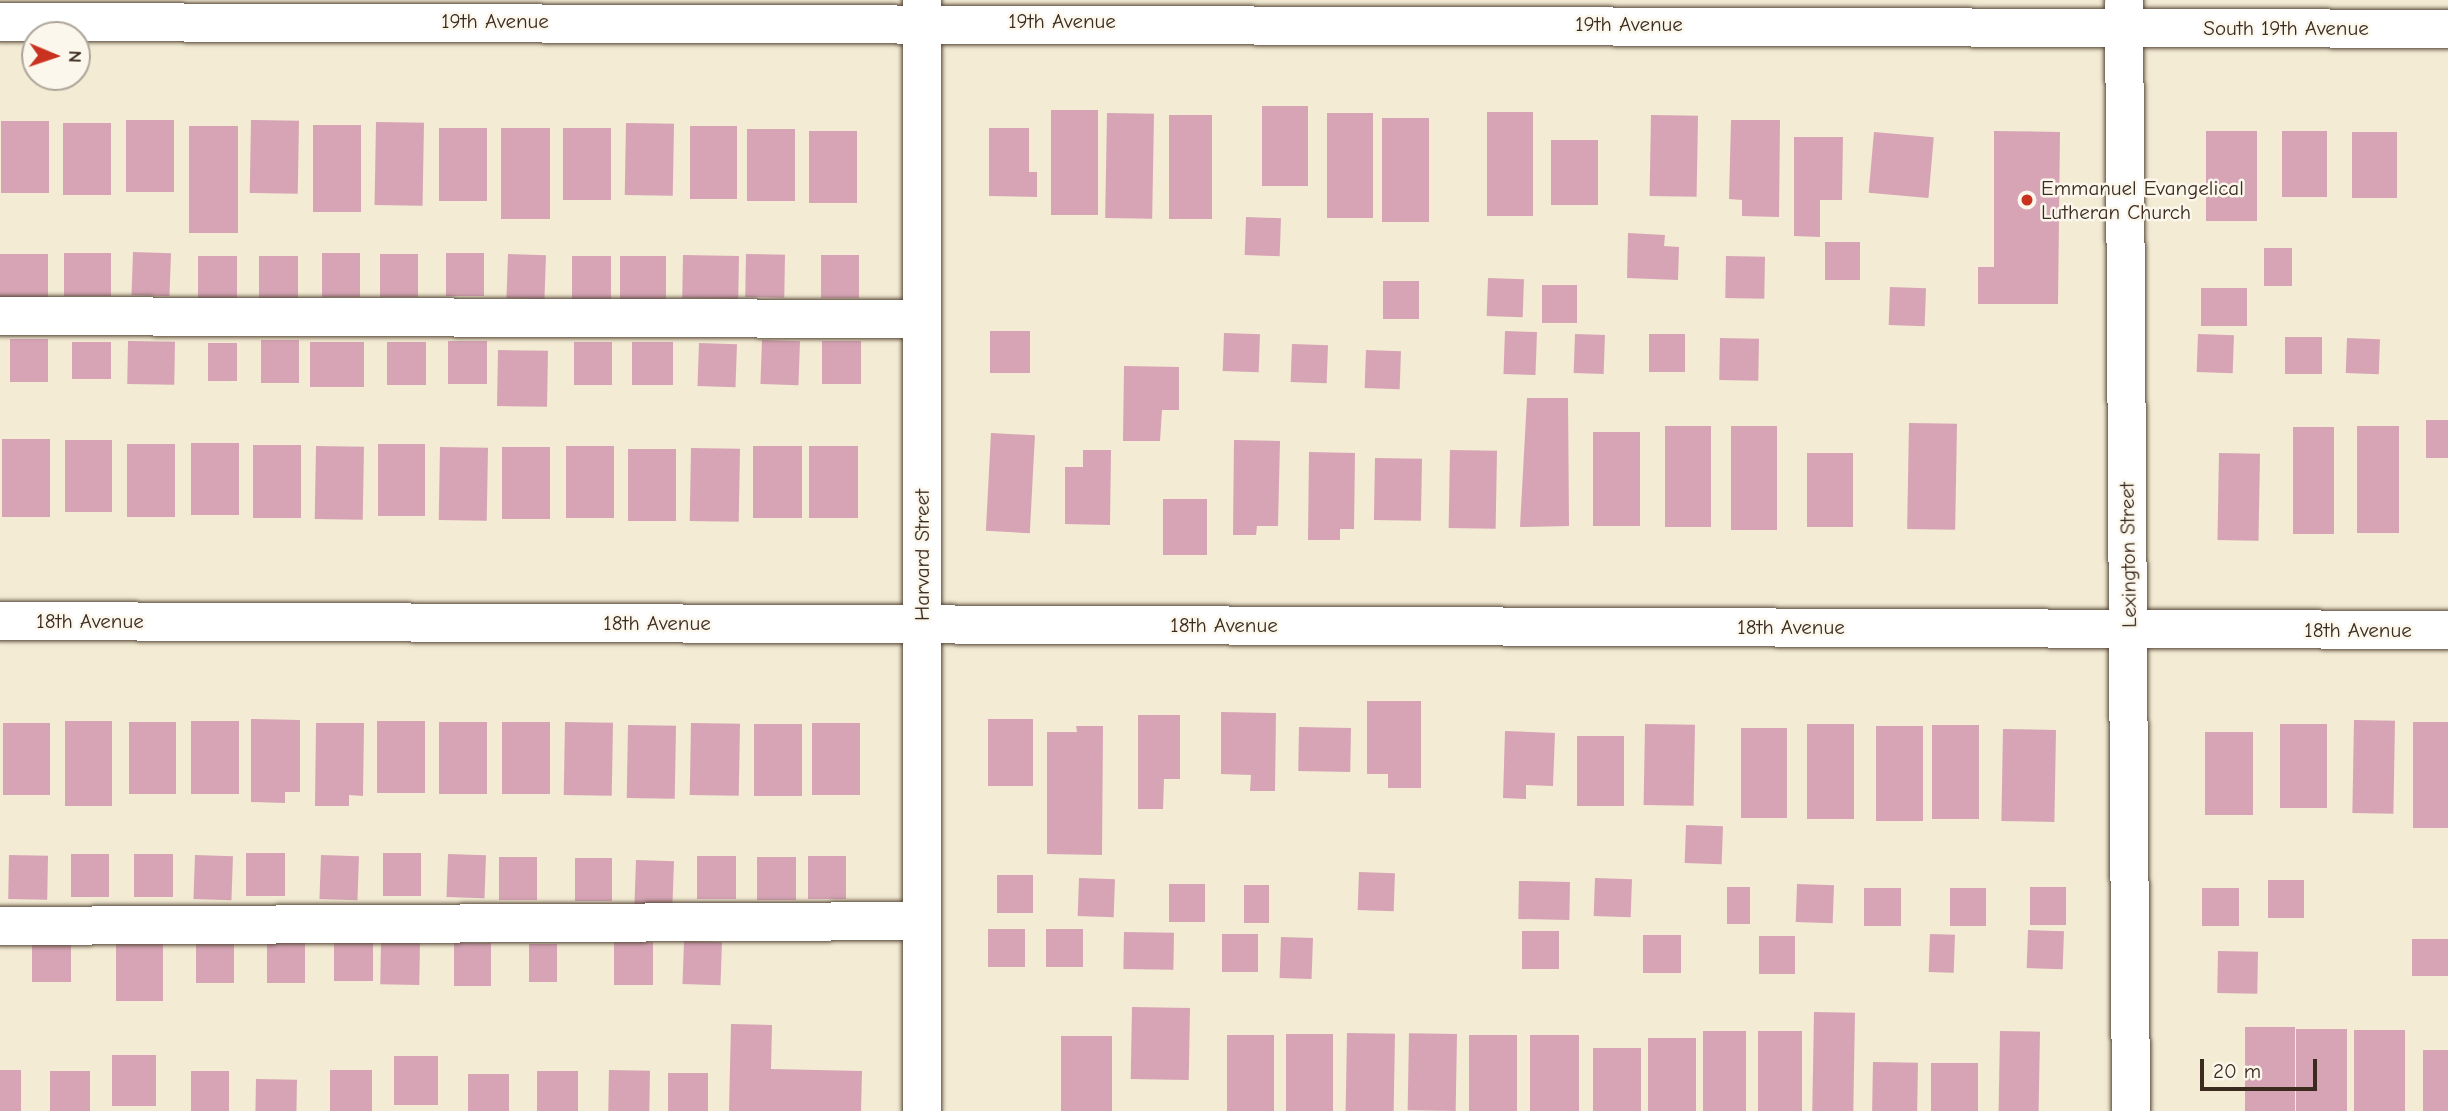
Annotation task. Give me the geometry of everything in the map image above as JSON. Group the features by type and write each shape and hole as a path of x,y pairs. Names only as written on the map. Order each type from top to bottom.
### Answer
{"street":[{"name":"19th Avenue","path":"0,22 922,10 2124,13"},
{"name":"Harvard Street","path":"922,10 922,1111"},
{"name":"South 19th Avenue","path":"2124,13 2448,29"},
{"name":"Lexington Street","path":"2124,13 2131,1111"},
{"path":"0,316 922,319"},
{"name":"18th Avenue","path":"0,621 2448,630"},
{"path":"0,926 922,921"}],"building":[{"path":"1262,106 1308,106 1308,186 1262,186"},
{"path":"1051,110 1098,110 1098,215 1051,215"},
{"path":"1487,112 1533,112 1533,216 1487,216"},
{"path":"1107,113 1154,114 1152,219 1105,218"},
{"path":"1327,113 1373,113 1373,218 1327,218"},
{"path":"1169,115 1212,115 1212,219 1169,219"},
{"path":"1651,115 1698,116 1697,197 1650,196"},
{"path":"1382,118 1429,118 1429,222 1382,222"},
{"path":"126,120 174,120 174,192 126,192"},
{"path":"251,120 299,121 298,194 250,193"},
{"path":"1731,120 1780,120 1779,217 1742,216 1742,200 1729,199"},
{"path":"1,121 49,121 49,193 1,193"},
{"path":"376,122 424,123 423,206 375,205"},
{"path":"63,123 111,123 111,195 63,195"},
{"path":"626,123 674,124 673,196 625,195"},
{"path":"313,125 361,125 361,212 313,212"},
{"path":"189,126 238,126 238,233 189,233"},
{"path":"690,126 737,126 737,199 690,199"},
{"path":"439,128 487,128 487,201 439,201"},
{"path":"501,128 550,128 550,219 501,219"},
{"path":"563,128 611,128 611,200 563,200"},
{"path":"989,128 1029,128 1029,172 1037,172 1037,197 989,196"},
{"path":"747,129 795,129 795,201 747,201"},
{"path":"809,131 857,131 857,203 809,203"},
{"name":"Emmanuel Evangelical Lutheran Church","path":"1994,131 2060,132 2058,304 1978,304 1978,267 1994,267"},
{"path":"2206,131 2257,131 2257,221 2206,221"},
{"path":"2282,131 2327,131 2327,197 2282,197"},
{"path":"1874,132 1934,137 1928,198 1869,193"},
{"path":"2352,132 2397,132 2397,198 2352,198"},
{"path":"1794,137 1843,137 1842,200 1820,200 1820,237 1794,236"},
{"path":"1551,140 1598,140 1598,205 1551,205"},
{"path":"1246,217 1281,218 1280,256 1245,255"},
{"path":"1628,233 1665,235 1664,246 1679,247 1678,280 1627,278"},
{"path":"1825,242 1860,242 1860,280 1825,280"},
{"path":"2264,248 2292,248 2292,286 2264,286"},
{"path":"133,252 171,253 169,296 131,295"},
{"path":"64,253 111,253 111,296 64,296"},
{"path":"322,253 360,253 360,297 322,297"},
{"path":"446,253 484,253 484,296 446,296"},
{"path":"0,254 48,254 48,297 0,297"},
{"path":"380,254 418,254 418,297 380,297"},
{"path":"508,254 546,255 544,299 506,298"},
{"path":"746,254 785,255 784,298 745,297"},
{"path":"683,255 739,256 738,299 682,298"},
{"path":"821,255 859,255 859,298 821,298"},
{"path":"198,256 237,256 237,299 198,299"},
{"path":"259,256 298,256 298,299 259,299"},
{"path":"572,256 611,256 611,299 572,299"},
{"path":"620,256 666,256 666,300 620,300"},
{"path":"1726,256 1765,257 1764,299 1725,298"},
{"path":"1488,278 1524,279 1523,317 1487,316"},
{"path":"1383,281 1419,281 1419,319 1383,319"},
{"path":"1542,285 1577,285 1577,323 1542,323"},
{"path":"1890,287 1926,288 1925,326 1889,325"},
{"path":"2201,288 2247,288 2247,326 2201,326"},
{"path":"990,331 1030,331 1030,373 990,373"},
{"path":"1505,331 1537,332 1535,375 1503,374"},
{"path":"1224,333 1260,334 1259,372 1223,371"},
{"path":"1575,334 1605,335 1604,374 1574,373"},
{"path":"1649,334 1685,334 1685,372 1649,372"},
{"path":"2198,334 2234,335 2233,373 2197,372"},
{"path":"2285,337 2322,337 2322,374 2285,374"},
{"path":"1720,338 1759,339 1758,381 1719,380"},
{"path":"2347,338 2380,339 2379,374 2346,373"},
{"path":"10,339 48,339 48,382 10,382"},
{"path":"261,340 299,340 299,383 261,383"},
{"path":"762,340 800,341 798,385 760,384"},
{"path":"128,341 175,342 174,385 127,384"},
{"path":"448,341 487,341 487,384 448,384"},
{"path":"822,341 861,341 861,384 822,384"},
{"path":"72,342 111,342 111,379 72,379"},
{"path":"310,342 364,342 364,387 310,387"},
{"path":"387,342 426,342 426,385 387,385"},
{"path":"574,342 612,342 612,385 574,385"},
{"path":"632,342 673,342 673,385 632,385"},
{"path":"208,343 237,343 237,381 208,381"},
{"path":"699,343 737,344 735,387 697,386"},
{"path":"1292,344 1328,345 1327,383 1291,382"},
{"path":"498,350 548,351 547,407 497,406"},
{"path":"1366,350 1401,351 1400,389 1365,388"},
{"path":"1124,366 1179,367 1179,410 1162,410 1160,441 1123,441"},
{"path":"1527,398 1568,398 1569,526 1520,527"},
{"path":"2426,420 2448,420 2448,458 2426,458"},
{"path":"1909,423 1957,424 1955,530 1907,529"},
{"path":"1665,426 1711,426 1711,527 1665,527"},
{"path":"1731,426 1777,426 1777,530 1731,530"},
{"path":"2357,426 2399,426 2399,533 2357,533"},
{"path":"2293,427 2334,427 2334,534 2293,534"},
{"path":"1593,432 1640,432 1640,526 1593,526"},
{"path":"991,433 1035,435 1030,533 986,531"},
{"path":"2,439 50,439 50,517 2,517"},
{"path":"65,440 112,440 112,512 65,512"},
{"path":"1234,440 1280,441 1278,526 1257,526 1256,535 1233,535"},
{"path":"191,443 239,443 239,515 191,515"},
{"path":"127,444 175,444 175,517 127,517"},
{"path":"378,444 425,444 425,516 378,516"},
{"path":"253,445 301,445 301,518 253,518"},
{"path":"316,446 364,447 363,520 315,519"},
{"path":"566,446 614,446 614,518 566,518"},
{"path":"753,446 802,446 802,518 753,518"},
{"path":"809,446 858,446 858,518 809,518"},
{"path":"440,447 488,448 487,521 439,520"},
{"path":"502,447 550,447 550,519 502,519"},
{"path":"691,448 740,449 739,522 690,521"},
{"path":"628,449 676,449 676,521 628,521"},
{"path":"1083,450 1111,450 1110,525 1065,524 1065,467 1083,467"},
{"path":"1450,450 1497,451 1496,529 1449,528"},
{"path":"1309,452 1355,453 1354,529 1340,529 1340,540 1308,540"},
{"path":"1807,453 1853,453 1853,527 1807,527"},
{"path":"2219,453 2260,454 2258,541 2217,540"},
{"path":"1375,458 1422,459 1421,521 1374,520"},
{"path":"1163,499 1207,499 1207,555 1163,555"},
{"path":"1367,701 1421,701 1421,788 1388,788 1388,774 1367,774"},
{"path":"1221,712 1276,713 1275,791 1250,791 1251,775 1221,774"},
{"path":"1138,715 1180,715 1180,779 1164,779 1163,809 1138,809"},
{"path":"251,719 300,720 300,792 285,792 285,803 251,802"},
{"path":"988,719 1033,719 1033,786 988,786"},
{"path":"2354,720 2395,721 2393,814 2352,813"},
{"path":"65,721 112,721 112,806 65,806"},
{"path":"191,721 239,721 239,794 191,794"},
{"path":"377,721 425,721 425,793 377,793"},
{"path":"129,722 176,722 176,794 129,794"},
{"path":"439,722 487,722 487,794 439,794"},
{"path":"502,722 550,722 550,794 502,794"},
{"path":"565,722 613,723 612,796 564,795"},
{"path":"2413,722 2448,722 2448,828 2413,828"},
{"path":"3,723 50,723 50,795 3,795"},
{"path":"316,723 364,723 363,796 349,795 349,806 315,806"},
{"path":"691,723 740,724 739,796 690,795"},
{"path":"812,723 860,723 860,795 812,795"},
{"path":"754,724 802,724 802,796 754,796"},
{"path":"1645,724 1695,725 1694,806 1644,805"},
{"path":"1807,724 1854,724 1854,819 1807,819"},
{"path":"2280,724 2327,724 2327,808 2280,808"},
{"path":"628,725 676,726 675,799 627,798"},
{"path":"1932,725 1979,725 1979,819 1932,819"},
{"path":"1076,726 1103,726 1102,855 1047,854 1047,732 1077,732"},
{"path":"1876,726 1923,726 1923,821 1876,821"},
{"path":"1299,727 1351,728 1350,772 1298,771"},
{"path":"1741,728 1787,728 1787,818 1741,818"},
{"path":"2003,729 2056,730 2054,822 2001,821"},
{"path":"1505,731 1555,733 1553,786 1526,785 1526,799 1503,798"},
{"path":"2205,732 2253,732 2253,815 2205,815"},
{"path":"1577,736 1624,736 1624,806 1577,806"},
{"path":"1686,825 1723,826 1722,864 1685,863"},
{"path":"246,853 285,853 285,896 246,896"},
{"path":"383,853 421,853 421,896 383,896"},
{"path":"71,854 109,854 109,897 71,897"},
{"path":"134,854 173,854 173,897 134,897"},
{"path":"448,854 486,855 484,898 446,897"},
{"path":"9,855 48,856 47,900 8,899"},
{"path":"195,855 233,856 231,900 193,899"},
{"path":"321,855 359,856 357,900 319,899"},
{"path":"697,856 736,856 736,899 697,899"},
{"path":"808,856 846,856 846,899 808,899"},
{"path":"499,857 537,857 537,900 499,900"},
{"path":"757,857 796,857 796,900 757,900"},
{"path":"575,858 612,858 612,901 575,901"},
{"path":"636,860 674,861 672,905 634,904"},
{"path":"1359,872 1395,873 1394,911 1358,910"},
{"path":"997,875 1033,875 1033,913 997,913"},
{"path":"1079,878 1115,879 1114,917 1078,916"},
{"path":"1595,878 1632,879 1631,917 1594,916"},
{"path":"2268,880 2304,880 2304,918 2268,918"},
{"path":"1519,881 1570,882 1569,920 1518,919"},
{"path":"1169,884 1205,884 1205,922 1169,922"},
{"path":"1797,884 1834,885 1833,923 1796,922"},
{"path":"1244,885 1269,885 1269,923 1244,923"},
{"path":"1727,887 1750,887 1750,924 1727,924"},
{"path":"2030,887 2066,887 2066,925 2030,925"},
{"path":"1864,888 1901,888 1901,926 1864,926"},
{"path":"1950,888 1986,888 1986,926 1950,926"},
{"path":"2202,888 2239,888 2239,926 2202,926"},
{"path":"988,929 1025,929 1025,967 988,967"},
{"path":"1046,929 1083,929 1083,967 1046,967"},
{"path":"2028,930 2064,931 2063,969 2027,968"},
{"path":"1522,931 1559,931 1559,969 1522,969"},
{"path":"1124,932 1174,933 1173,970 1123,969"},
{"path":"1222,934 1258,934 1258,972 1222,972"},
{"path":"1930,934 1955,935 1954,973 1929,972"},
{"path":"1643,935 1681,935 1681,973 1643,973"},
{"path":"1759,936 1795,936 1795,974 1759,974"},
{"path":"1281,937 1313,938 1312,979 1280,978"},
{"path":"32,939 71,939 71,982 32,982"},
{"path":"334,939 373,939 373,981 334,981"},
{"path":"2412,939 2448,939 2448,976 2412,976"},
{"path":"196,940 234,940 234,983 196,983"},
{"path":"267,940 305,940 305,983 267,983"},
{"path":"381,941 420,942 419,985 380,984"},
{"path":"684,941 722,942 720,985 682,984"},
{"path":"614,942 653,942 653,985 614,985"},
{"path":"116,943 163,943 163,1001 116,1001"},
{"path":"454,943 491,943 491,986 454,986"},
{"path":"529,944 557,944 557,982 529,982"},
{"path":"2218,951 2258,952 2257,994 2217,993"},
{"path":"1132,1007 1190,1008 1189,1080 1131,1079"},
{"path":"1814,1012 1855,1013 1853,1111 1812,1111"},
{"path":"731,1024 772,1025 771,1069 862,1071 861,1111 729,1111"},
{"path":"2245,1027 2295,1027 2295,1111 2245,1111"},
{"path":"2296,1029 2347,1029 2347,1111 2296,1111"},
{"path":"2354,1030 2405,1030 2405,1111 2354,1111"},
{"path":"1703,1031 1746,1031 1746,1111 1703,1111"},
{"path":"1758,1031 1802,1031 1802,1111 1758,1111"},
{"path":"2000,1031 2040,1032 2039,1111 1999,1111"},
{"path":"1347,1033 1395,1034 1394,1111 1346,1111"},
{"path":"1409,1033 1457,1034 1456,1111 1408,1110"},
{"path":"1286,1034 1333,1034 1333,1111 1286,1111"},
{"path":"1227,1035 1274,1035 1274,1111 1227,1111"},
{"path":"1469,1035 1517,1035 1517,1111 1469,1111"},
{"path":"1530,1035 1579,1035 1579,1111 1530,1111"},
{"path":"1061,1036 1112,1036 1112,1111 1061,1111"},
{"path":"1648,1038 1696,1038 1696,1111 1648,1111"},
{"path":"1593,1048 1641,1048 1641,1111 1593,1111"},
{"path":"2423,1050 2448,1050 2448,1111 2423,1111"},
{"path":"112,1055 156,1055 156,1106 112,1106"},
{"path":"394,1056 438,1056 438,1105 394,1105"},
{"path":"1873,1062 1918,1063 1917,1111 1872,1111"},
{"path":"1931,1063 1978,1063 1978,1111 1931,1111"},
{"path":"0,1070 21,1070 21,1111 0,1111"},
{"path":"330,1070 372,1070 372,1111 330,1111"},
{"path":"609,1070 650,1071 649,1111 608,1111"},
{"path":"50,1071 90,1071 90,1111 50,1111"},
{"path":"191,1071 229,1071 229,1111 191,1111"},
{"path":"537,1071 578,1071 578,1111 537,1111"},
{"path":"668,1073 708,1073 708,1111 668,1111"},
{"path":"468,1074 509,1074 509,1111 468,1111"},
{"path":"256,1079 297,1080 296,1111 255,1111"}],"place":[{"name":"Emmanuel Evangelical Lutheran Church","path":"2027,200"}]}
